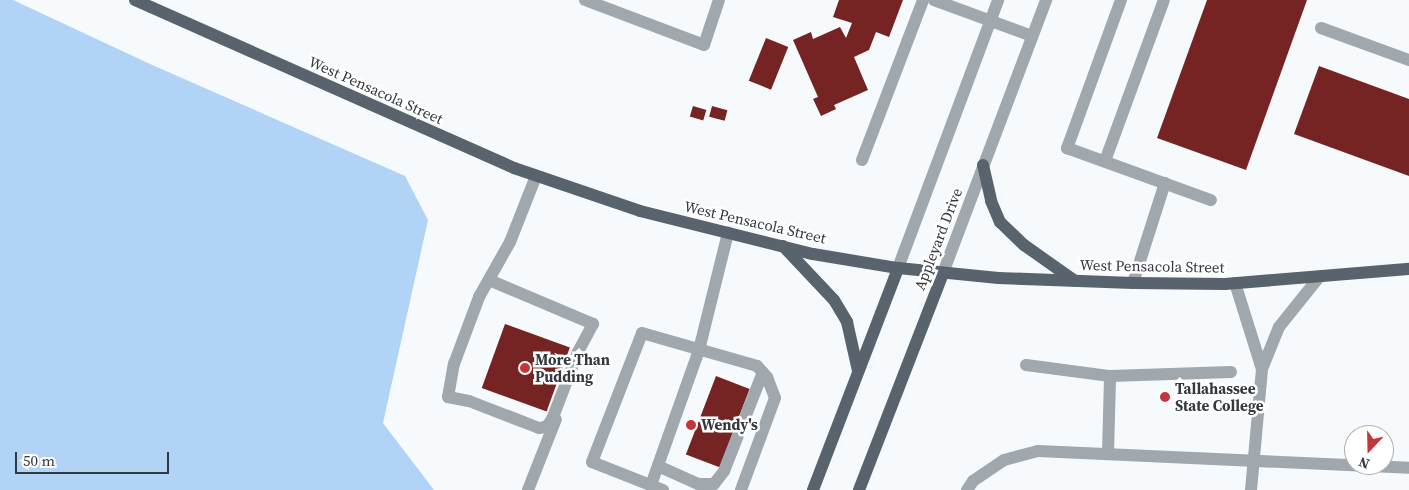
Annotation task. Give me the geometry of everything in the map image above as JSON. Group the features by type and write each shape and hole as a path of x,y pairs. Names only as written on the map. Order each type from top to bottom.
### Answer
{"main road":[{"name":"West Pensacola Street","path":"135,0 514,168 640,211 782,246 898,268 999,278 1076,281 1235,283 1409,269"},
{"path":"983,165 991,201 1000,222 1024,245 1076,281"},
{"path":"782,246 834,300 847,322 858,372"},
{"name":"Appleyard Drive","path":"813,490 898,268"},
{"name":"Appleyard Drive","path":"859,490 943,273"}],"street":[{"path":"585,0 704,45 719,0"},
{"path":"862,160 924,0"},
{"path":"934,0 1032,36"},
{"name":"Appleyard Drive","path":"898,268 998,0"},
{"name":"Appleyard Drive","path":"943,273 1046,0"},
{"path":"1121,0 1067,148 1210,200"},
{"path":"1105,161 1164,0"},
{"path":"1321,28 1409,60"},
{"path":"448,397 454,364 479,297 510,242 536,176"},
{"path":"1133,283 1165,183"},
{"path":"728,233 699,350 658,466 657,488 592,462 642,333 699,350 757,366 767,376 775,398 741,490"},
{"path":"1251,490 1262,369 1279,327 1320,276"},
{"path":"489,280 593,324"},
{"path":"1235,283 1262,369"},
{"path":"448,397 468,401 539,428 545,427 550,424 578,352 593,324"},
{"path":"528,490 593,324"},
{"path":"1026,365 1110,376 1231,372"},
{"path":"658,466 698,484 714,484 724,472 763,372"},
{"path":"1108,454 1110,376"},
{"path":"448,397 548,437"},
{"path":"967,490 973,481 986,470 1019,455 1038,451 1409,468"}],"shaded area":[{"path":"0,0 13,0 150,64 405,176 428,220 383,423 434,490 0,490"}],"building":[{"path":"839,0 903,0 889,37 876,32 869,50 854,57 868,90 834,105 836,109 821,116 813,99 818,97 793,40 811,32 813,39 840,27 846,38 852,23 833,17"},
{"path":"1207,0 1307,0 1246,170 1157,138"},
{"path":"766,38 788,47 771,90 749,81"},
{"path":"1319,66 1409,99 1409,176 1294,134"},
{"path":"693,106 706,110 703,121 690,117"},
{"path":"712,106 727,110 725,121 709,117"},
{"path":"505,324 570,348 547,411 482,388"},
{"path":"716,376 750,389 720,467 686,454"}],"place":[{"name":"More Than Pudding","path":"525,368"},
{"name":"Tallahassee State College","path":"1165,397"},
{"name":"Wendy's","path":"691,425"}]}
